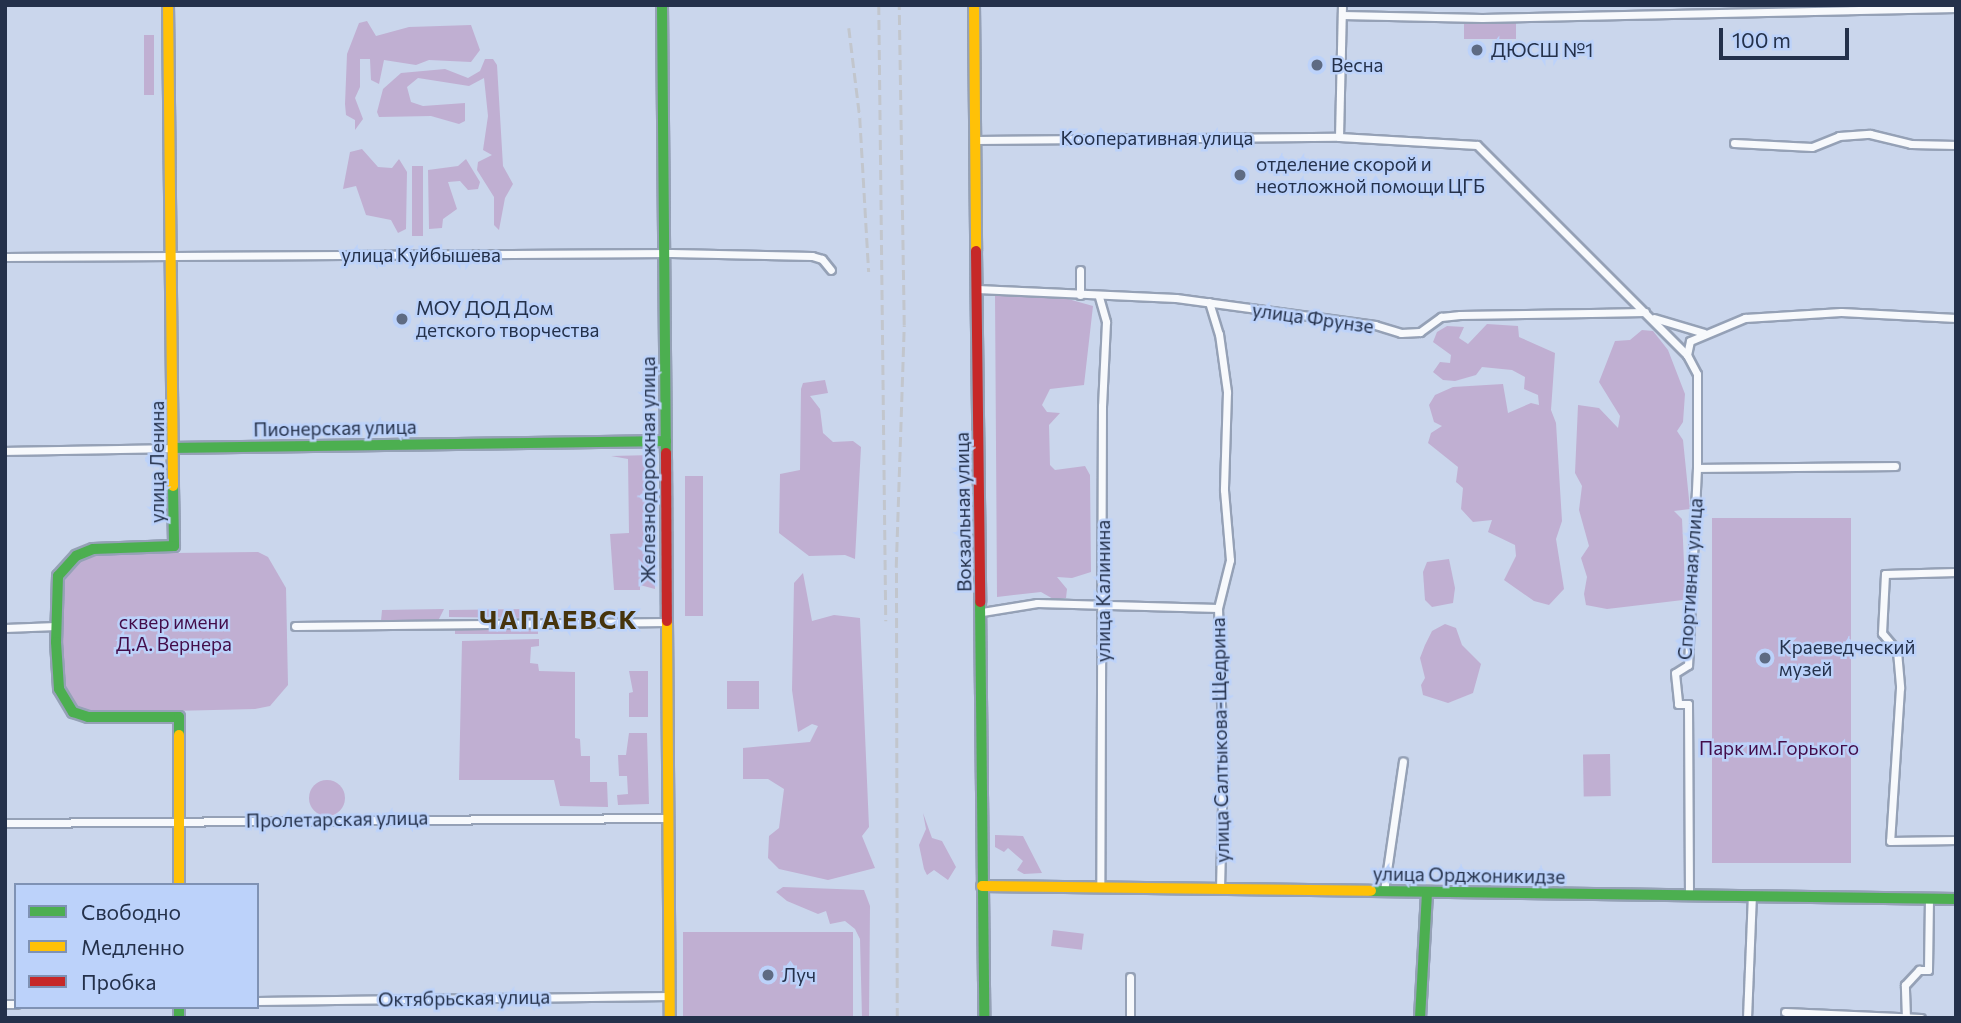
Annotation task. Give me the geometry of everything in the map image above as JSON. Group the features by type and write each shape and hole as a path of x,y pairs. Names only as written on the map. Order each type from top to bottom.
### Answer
{"street":[{"name":"улица Ленина","path":"168,5 174,546 93,549 76,556 58,576 56,626 59,689 73,712 88,717 178,718 180,883"},
{"name":"Железнодорожная улица","path":"662,5 670,1018"},
{"name":"Вокзальная улица","path":"974,5 984,1018"},
{"path":"1339,137 1342,5"},
{"path":"1342,15 1482,18 1956,8"},
{"path":"1734,143 1812,147 1839,136 1870,134 1911,144 1956,145"},
{"name":"Кооперативная улица","path":"976,140 1339,137 1476,145 1687,355 1697,374"},
{"name":"улица Куйбышева","path":"5,257 664,254 811,256 822,259 831,270"},
{"path":"1080,270 1080,295"},
{"name":"улица Фрунзе","path":"977,289 1209,302 1375,325 1401,333 1420,332 1441,317 1460,315 1648,315"},
{"name":"улица Калинина","path":"1099,297 1106,322 1100,886"},
{"name":"улица Салтыкова-Щедрина","path":"1209,302 1219,334 1227,392 1224,490 1230,560 1218,608 1223,766 1220,889"},
{"path":"1687,355 1690,341 1745,318 1841,313 1956,318"},
{"path":"1648,315 1704,333"},
{"name":"Спортивная улица","path":"1689,894 1688,704 1678,704 1675,673 1688,665 1698,468 1697,374"},
{"name":"Пионерская улица","path":"5,451 666,441"},
{"path":"1698,468 1895,466"},
{"path":"1956,572 1885,574 1882,633 1897,651 1900,688 1890,841 1956,840"},
{"path":"982,612 1037,603 1218,608"},
{"path":"295,626 667,622"},
{"path":"5,628 56,626"},
{"path":"1384,891 1404,761"},
{"name":"Пролетарская улица","path":"5,823 410,817 669,818"},
{"name":"улица Орджоникидзе","path":"982,886 1689,894 1956,900"},
{"path":"1420,1018 1427,892"},
{"path":"1746,1018 1752,895"},
{"path":"1906,1017 1905,985 1919,970 1928,970 1929,899"},
{"path":"1130,977 1130,1018"},
{"name":"Октябрьская улица","path":"259,1001 670,996"},
{"path":"1785,1012 1921,1018"}],"green space":[{"path":"367,21 376,36 409,27 471,25 480,50 471,62 429,60 416,65 384,60 379,84 371,80 370,59 360,59 360,87 355,98 363,119 355,130 355,120 346,115 347,54 359,23"},
{"path":"1464,23 1516,23 1516,39 1464,39"},
{"path":"144,35 154,35 154,95 144,95"},
{"path":"485,59 493,59 497,65 503,166 513,184 505,198 499,230 494,225 494,197 477,170 478,162 492,155 483,150 488,116 484,78 469,86 418,78 407,87 411,102 423,106 465,103 465,121 459,124 431,116 379,117 377,112 383,89 401,73 445,69 468,78 480,71"},
{"path":"362,149 378,167 392,168 399,159 407,172 406,229 398,233 391,220 366,215 356,186 343,189 350,152"},
{"path":"466,159 480,182 478,189 468,190 460,181 448,182 457,209 443,219 442,228 429,229 428,170 458,166"},
{"path":"412,166 423,166 423,236 412,236"},
{"path":"995,294 1061,297 1093,306 1084,385 1050,389 1042,405 1047,412 1060,413 1049,425 1050,465 1055,470 1085,466 1090,475 1091,572 1072,578 1057,577 1067,589 1066,598 1055,600 1041,592 997,597"},
{"path":"1487,324 1518,326 1519,337 1555,353 1551,410 1556,423 1562,521 1556,539 1564,589 1549,605 1534,601 1504,580 1516,556 1515,545 1488,532 1492,520 1473,522 1461,509 1463,488 1456,482 1458,467 1428,443 1431,433 1442,426 1434,422 1429,405 1435,395 1453,387 1503,384 1508,413 1531,403 1539,405 1538,395 1524,389 1525,377 1512,370 1482,367 1476,375 1455,381 1443,380 1433,372 1440,362 1450,363 1451,355 1433,342 1437,332 1447,326 1464,327 1459,338 1468,344"},
{"path":"1642,330 1653,331 1668,350 1685,394 1683,422 1677,431 1683,440 1690,509 1674,511 1682,519 1685,585 1683,600 1607,609 1586,605 1584,594 1587,577 1581,558 1589,546 1579,510 1582,486 1575,473 1578,405 1599,408 1618,428 1620,416 1599,382 1615,341 1630,340"},
{"path":"825,380 828,393 810,396 820,409 823,433 833,442 853,441 861,447 855,559 845,555 809,556 779,533 780,474 800,470 801,389 803,383"},
{"path":"653,455 655,540 646,541 646,551 655,560 655,589 640,585 640,590 614,590 610,534 629,533 628,459 611,456"},
{"path":"685,476 703,476 703,616 685,616"},
{"name":"Парк им.Горького","path":"1712,518 1851,518 1851,863 1712,863"},
{"name":"сквер имени Д.А. Вернера","path":"258,552 268,557 286,588 288,685 270,706 255,709 90,713 75,708 62,688 62,581 75,561 90,554"},
{"path":"1449,559 1455,588 1453,603 1432,607 1425,600 1423,572 1427,562"},
{"path":"803,573 812,621 834,615 860,618 869,827 862,836 875,868 828,880 779,869 768,858 769,836 779,828 784,789 768,779 743,779 743,748 810,742 818,726 812,724 798,732 792,690 794,583"},
{"path":"444,609 438,621 381,621 382,610"},
{"path":"537,609 537,618 449,617 449,610"},
{"path":"1445,624 1456,628 1462,645 1481,664 1473,693 1448,703 1423,695 1421,685 1425,678 1420,658 1425,645 1432,631"},
{"path":"455,627 538,627 538,634 455,634"},
{"path":"539,639 539,646 531,647 530,663 538,664 539,671 575,672 575,738 580,739 581,756 590,756 590,782 607,782 608,807 560,806 554,780 459,780 462,641"},
{"path":"629,671 648,671 648,717 629,717 629,693 633,692"},
{"path":"727,681 759,681 759,709 727,709"},
{"path":"629,733 647,733 649,804 618,805 617,795 628,794 627,776 619,776 618,755 626,755"},
{"path":"1583,754 1610,754 1611,796 1584,796"},
{"path":"327,780 340,785 345,798 340,811 327,816 314,811 309,798 314,785"},
{"path":"923,813 932,838 942,841 956,867 948,880 934,870 927,875 924,869 919,845 926,829"},
{"path":"995,835 1023,836 1042,873 1024,874 1017,870 1023,861 1008,848 1004,852 995,847"},
{"path":"783,887 864,890 870,906 869,1018 862,1018 860,939 855,929 845,921 830,924 826,911 818,914 787,901 776,892"},
{"path":"1053,930 1084,934 1082,950 1051,946"},
{"name":"Луч","path":"683,932 853,932 853,1018 683,1018"}],"railway":[{"path":"879,5 886,621"},
{"path":"897,1018 896,567 904,325 899,5"},
{"path":"849,28 860,118 869,272"}],"traffic: fast":[{"path":"662,5 666,453"},
{"path":"175,448 666,441"},
{"path":"173,486 174,546 93,549 76,556 58,576 56,642 59,689 73,712 88,717 179,717 179,735"},
{"path":"980,602 984,1018"},
{"path":"1371,891 1956,899"},
{"path":"1420,1018 1427,892"},
{"path":"179,1009 179,1018"}],"traffic: slow":[{"path":"168,5 173,486"},
{"path":"974,5 976,251"},
{"path":"667,621 670,1018"},
{"path":"179,735 179,883"},
{"path":"982,886 1371,891"}],"traffic: jam":[{"path":"976,251 980,602"},
{"path":"666,453 667,621"}],"place":[{"name":"ДЮСШ №1","path":"1477,50"},
{"name":"Весна","path":"1317,65"},
{"name":"отделение скорой и неотложной помощи ЦГБ","path":"1240,175"},
{"name":"МОУ ДОД Дом детского творчества","path":"402,319"},
{"name":"Краеведческий музей","path":"1765,658"},
{"name":"Луч","path":"768,975"}],"district":[{"name":"ЧАПАЕВСК","path":"559,619"}]}
